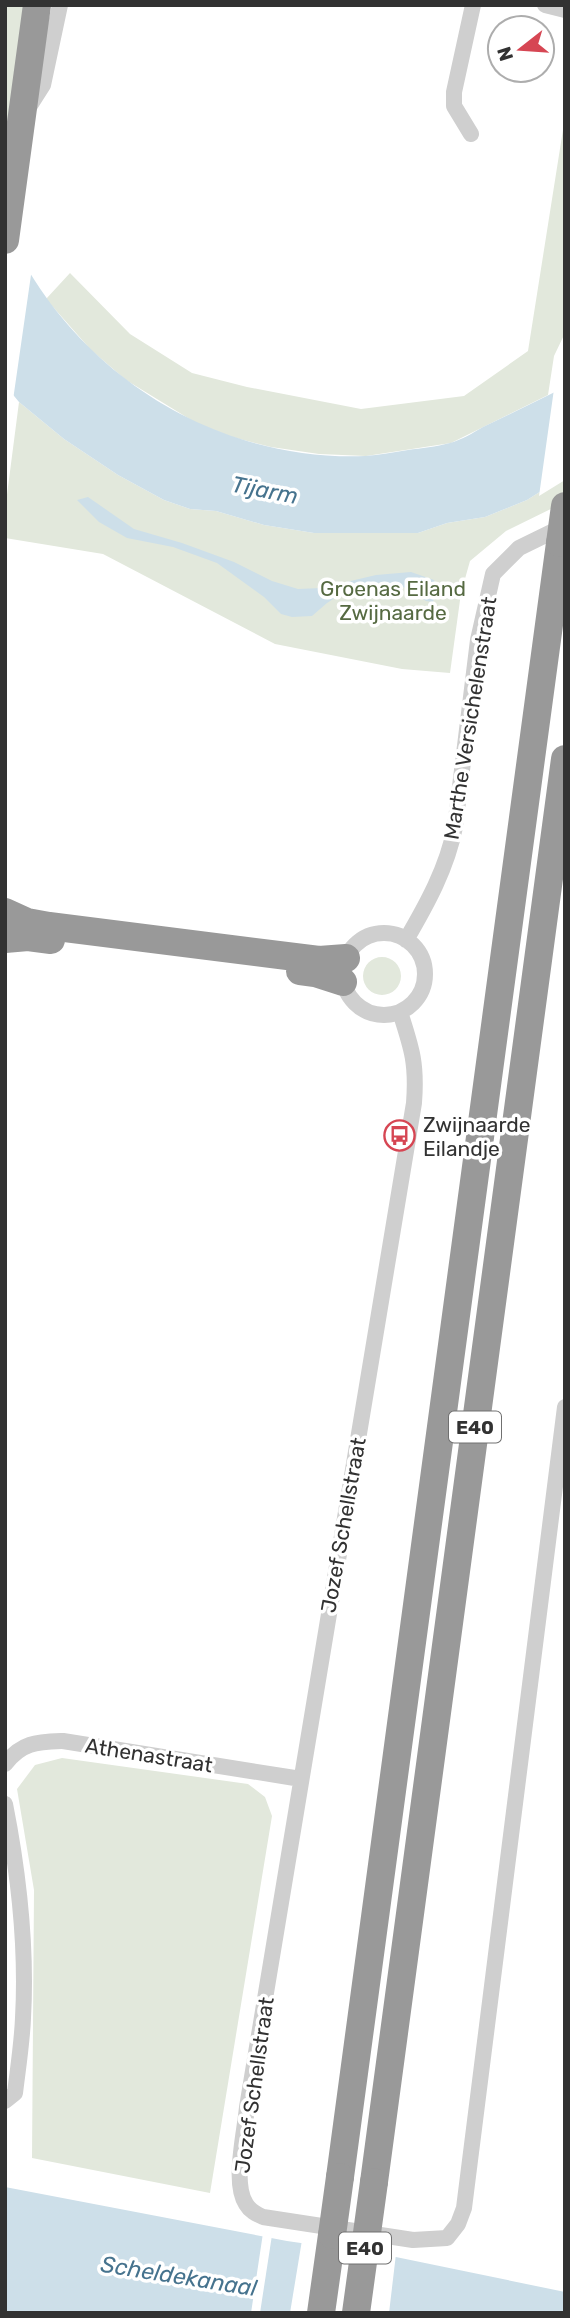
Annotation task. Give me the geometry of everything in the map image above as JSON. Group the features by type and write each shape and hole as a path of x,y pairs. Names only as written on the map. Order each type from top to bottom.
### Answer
{"highway":[{"path":"5,240 37,5"},
{"name":"E40","path":"321,2313 565,506"},
{"name":"E40","path":"356,2313 378,2183 386,2095 565,759"},
{"path":"5,912 27,922 49,926 319,960 338,960 344,970 314,973 27,937 5,939"},
{"path":"374,2313 378,2183"}],"street":[{"path":"22,118 44,85 60,5"},
{"path":"471,134 454,106 454,92 473,5"},
{"path":"545,5 565,10"},
{"name":"Marthe Versichelenstraat","path":"406,940 436,886 450,851 478,640 493,574 519,548 562,534"},
{"path":"379,933 393,934 406,940 417,950 424,963 425,978 421,992 412,1004 400,1013 386,1016 371,1014 358,1007 353,1001 344,970 354,946 379,933"},
{"name":"Jozef Schellstraat","path":"400,1013 413,1054 416,1074 414,1103 247,2107 240,2173 241,2189 245,2204 263,2217 414,2240 447,2238 458,2224 468,2188 560,1490"},
{"path":"560,1490 565,1407"},
{"name":"Athenastraat","path":"5,1764 15,1751 36,1742 63,1741 301,1779"},
{"path":"5,1804 16,1865 23,1938 23,2018 15,2093 5,2101"}],"green space":[{"path":"5,5 28,5 5,160"},
{"path":"565,117 565,333 554,356 548,395 451,443 366,456 319,454 271,447 232,437 196,423 126,380 91,350 46,299 70,273 130,334 192,373 247,387 361,409 464,396 528,351"},
{"name":"Groenas Eiland Zwijnaarde","path":"19,402 64,439 118,475 164,500 190,509 216,511 264,525 314,533 418,533 447,523 485,517 527,500 565,476 565,502 506,531 470,561 461,593 450,673 402,669 275,644 103,554 5,538 5,510"},
{"path":"382,957 395,963 401,976 395,989 382,995 369,989 363,976 369,963"},
{"path":"62,1758 248,1784 265,1797 272,1816 210,2193 32,2158 34,1890 17,1789 35,1765"}],"water":[{"name":"Tijarm","path":"30,273 59,314 93,351 131,383 173,410 218,431 265,446 314,454 365,456 439,446 463,438 565,387 565,476 527,500 485,517 447,523 418,533 314,533 264,525 216,511 190,509 164,500 118,475 64,439 19,402 5,385"},
{"path":"88,497 134,529 234,562 272,581 298,589 321,588 376,575 411,572 434,580 437,589 433,602 426,601 406,588 383,582 349,589 312,616 292,617 281,614 264,597 217,563 173,547 127,538 99,522 77,500"},
{"name":"Scheldekanaal","path":"5,2187 287,2241 391,2256 565,2292 565,2313 5,2313"}],"pier":[{"path":"5,216 32,268 13,400 5,390"},
{"path":"565,383 565,480 539,496 554,389"},
{"path":"263,2233 272,2235 260,2313 251,2313"},
{"path":"302,2240 396,2254 389,2313 290,2313"}],"place":[{"name":"Zwijnaarde Eilandje","path":"400,1136"}]}
